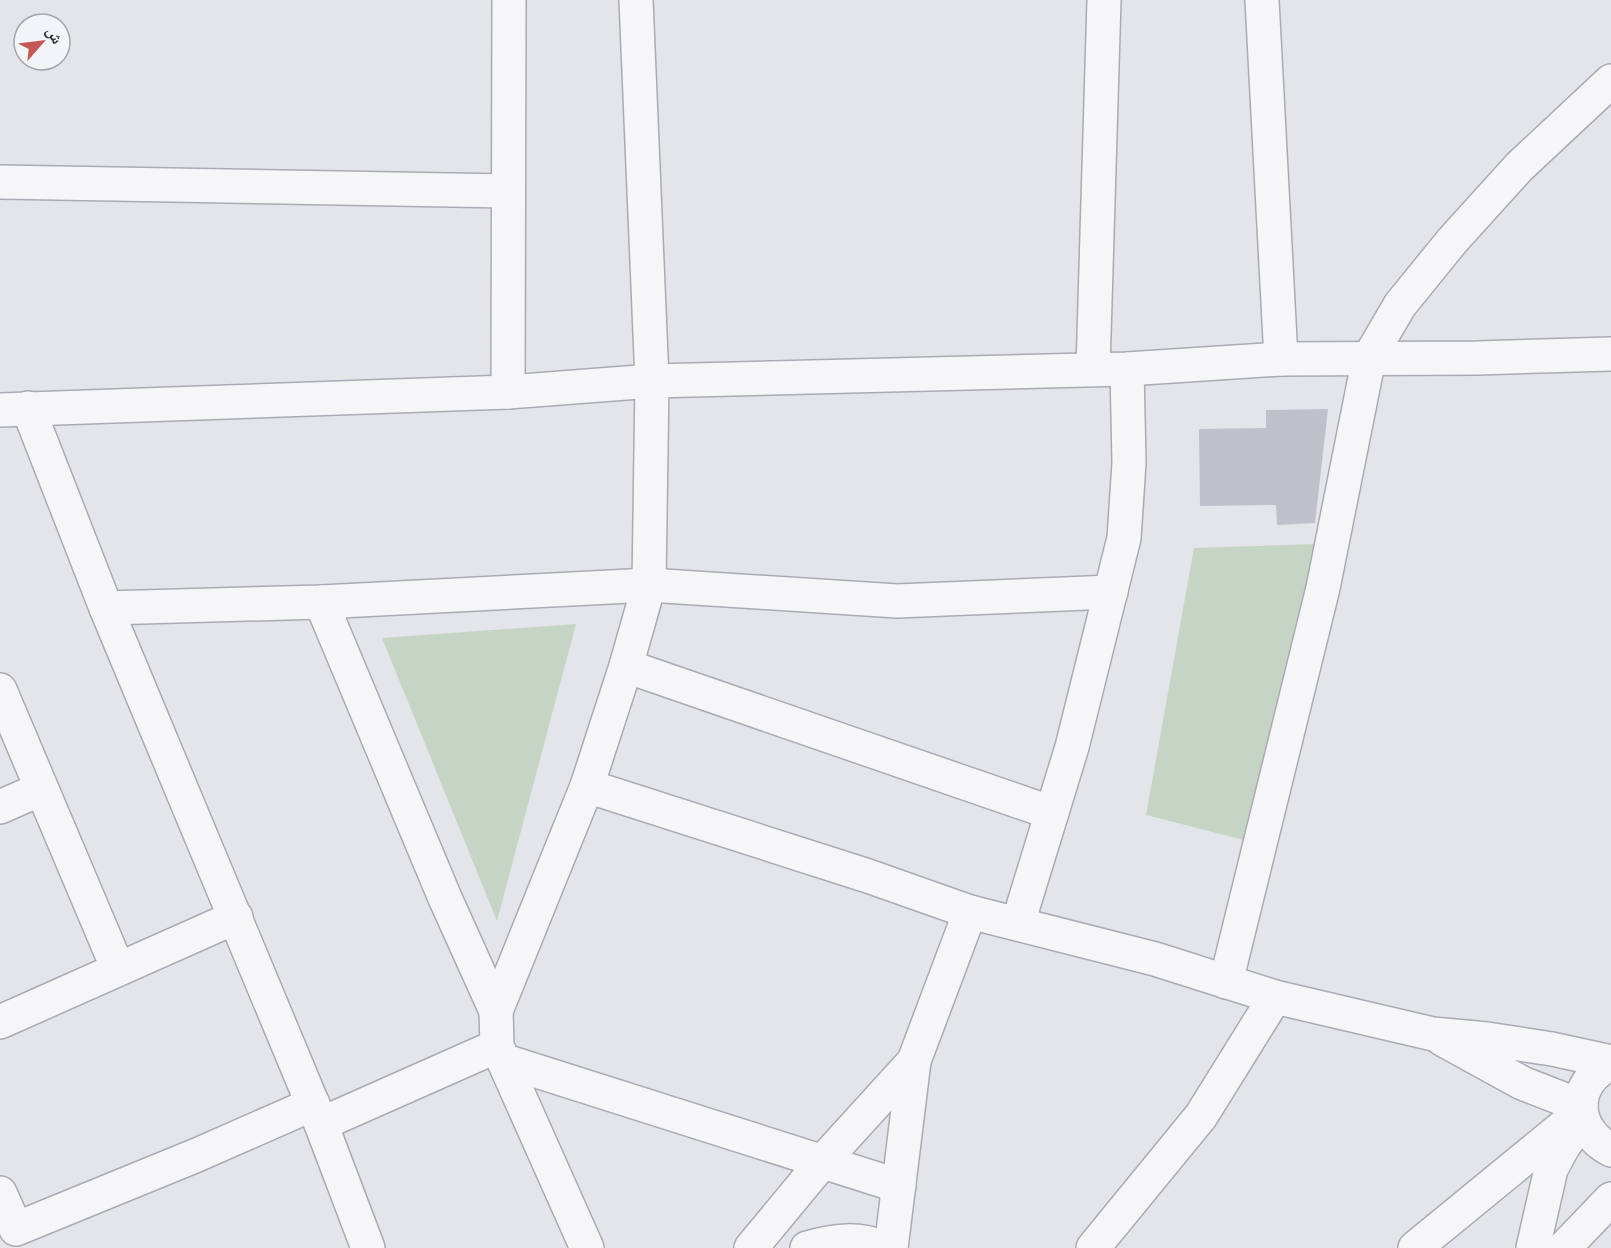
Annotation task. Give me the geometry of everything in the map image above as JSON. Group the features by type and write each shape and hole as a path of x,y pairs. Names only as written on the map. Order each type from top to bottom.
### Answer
{"street":[{"path":"507,392 510,0"},
{"path":"496,1011 586,786 650,585 652,381 636,0"},
{"path":"1093,369 1104,0"},
{"path":"1262,0 1281,359"},
{"path":"1226,982 1323,588 1369,358 1400,305 1452,241 1519,167 1611,81"},
{"path":"0,182 507,191"},
{"path":"368,1248 317,1114 106,608 14,409 507,392 652,381 1127,369 1281,359 1477,358 1611,354"},
{"path":"1018,924 1088,687 1124,538 1129,463 1127,369"},
{"path":"106,608 321,602 650,585 897,601 1111,592"},
{"path":"321,602 416,832 496,1011 501,1054 587,1248"},
{"path":"626,666 1052,813"},
{"path":"0,690 118,969"},
{"path":"586,786 868,876 970,912 1155,959 1275,997 1433,1034 1552,1048 1611,1062"},
{"path":"0,807 41,789"},
{"path":"891,1248 914,1061 970,912"},
{"path":"0,1022 236,917"},
{"path":"1093,1248 1201,1116 1275,997"},
{"path":"1433,1034 1521,1083 1582,1113"},
{"path":"0,1193 19,1239 197,1155 501,1054 899,1186"},
{"path":"751,1248 824,1161 914,1061"},
{"path":"1611,1062 1600,1068 1583,1091 1582,1113 1589,1133 1611,1150"},
{"path":"1415,1248 1582,1113"},
{"path":"1533,1248 1551,1169 1582,1113"},
{"path":"1564,1248 1611,1199"},
{"path":"807,1248 825,1242 848,1239 884,1248"}],"green space":[{"path":"1316,544 1315,580 1244,840 1146,815 1194,548"},
{"path":"576,624 497,921 382,638"}],"building":[{"path":"1328,409 1315,523 1277,525 1276,505 1200,506 1199,429 1266,428 1266,410"}]}
